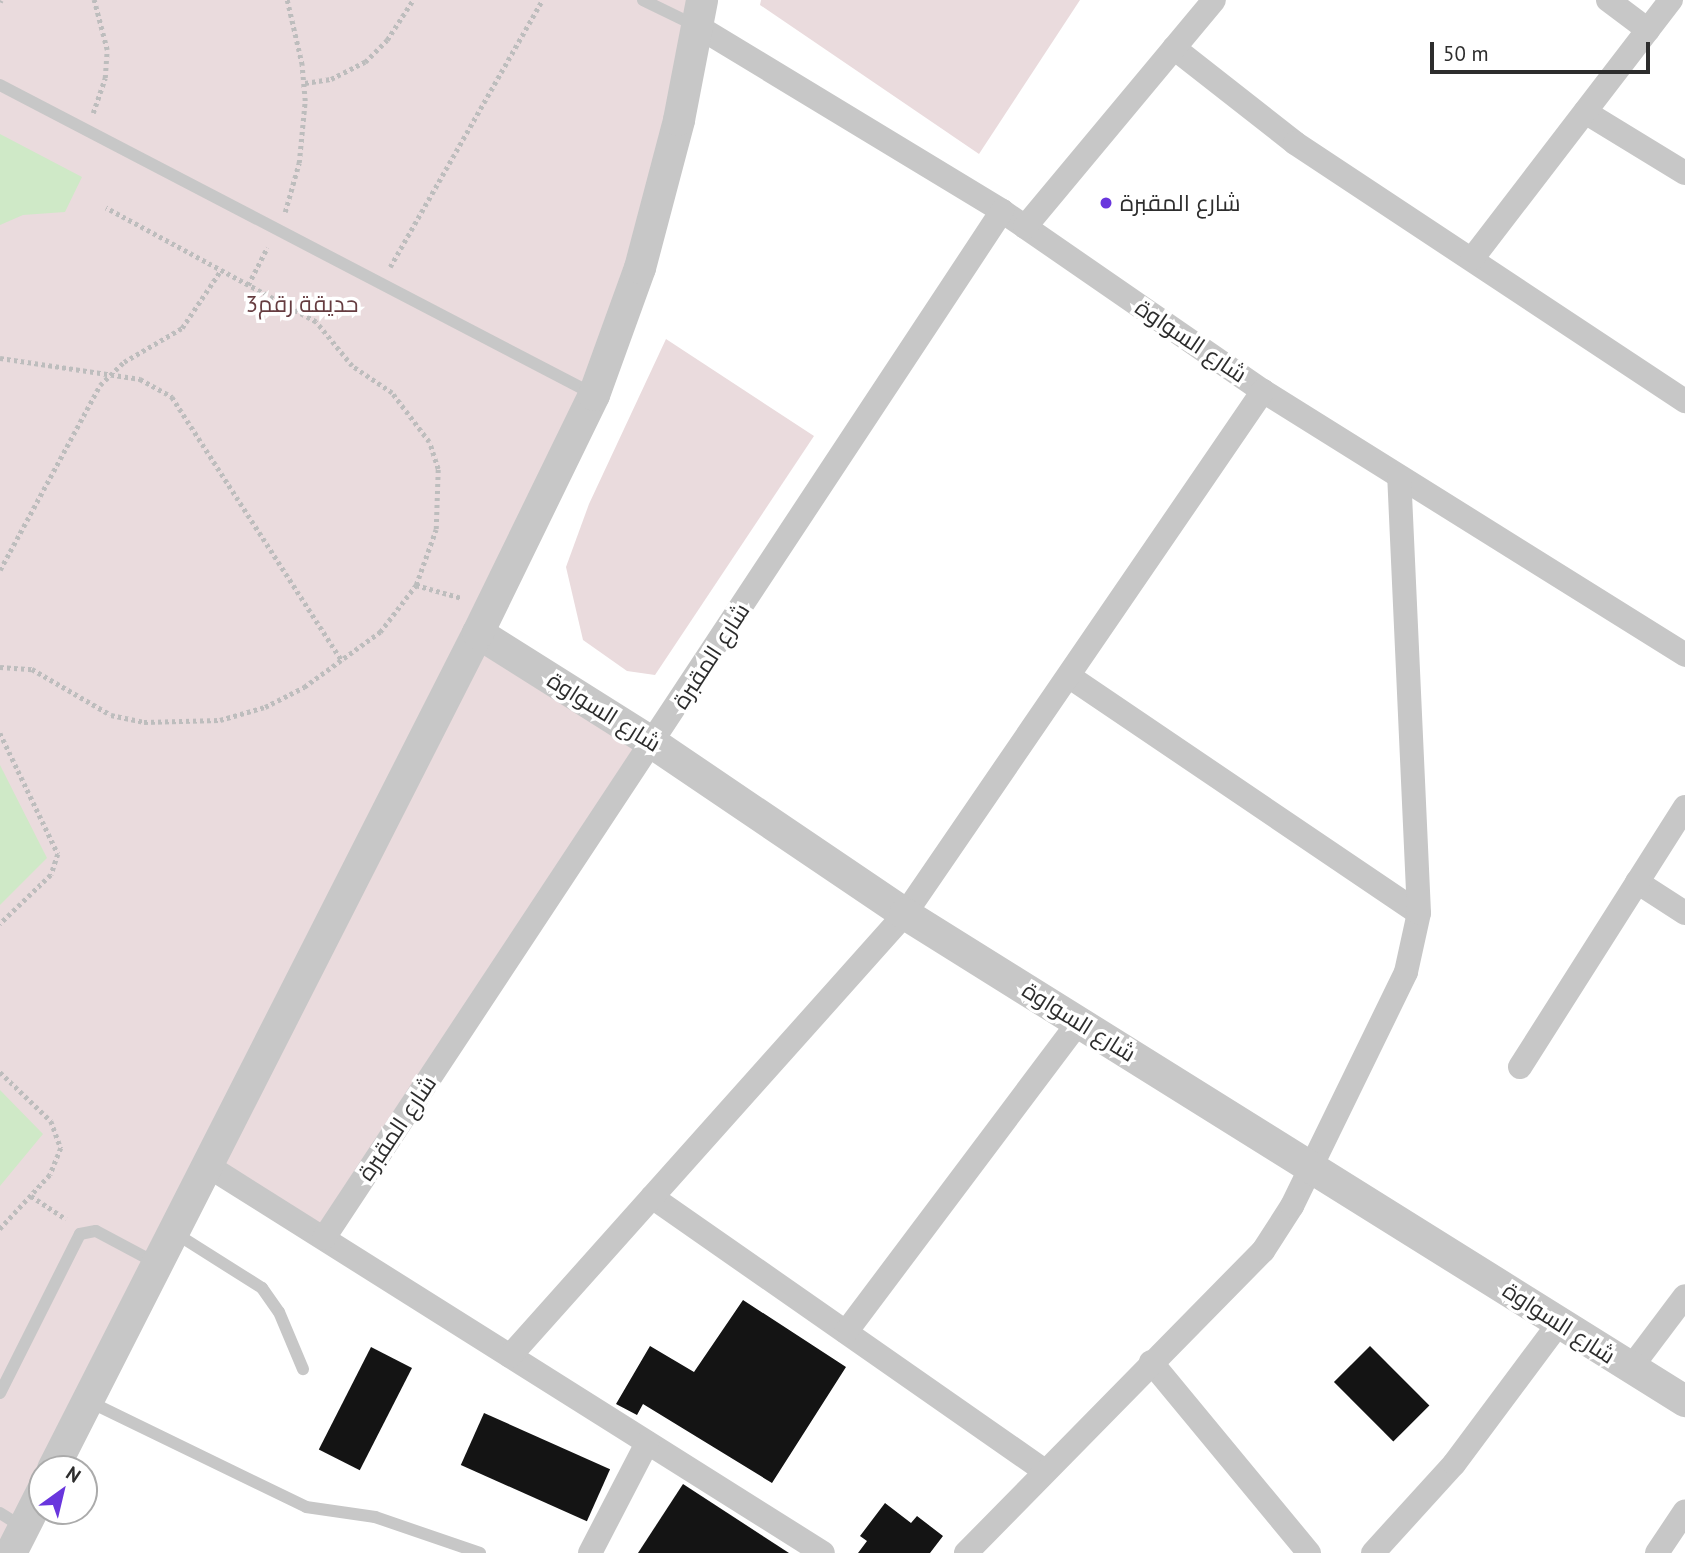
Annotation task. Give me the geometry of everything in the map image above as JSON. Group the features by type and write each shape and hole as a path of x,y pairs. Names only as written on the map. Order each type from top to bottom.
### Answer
{"street":[{"path":"1025,227 1214,0"},
{"path":"1608,0 1648,30"},
{"path":"1472,259 1671,0"},
{"name":"شارع السواوة","path":"699,13 1002,211 1263,391 1685,655"},
{"path":"60,1455 205,1164 485,619 594,395 640,268 679,120 699,13"},
{"path":"1174,48 1295,143 1685,401"},
{"path":"1585,113 1685,173"},
{"name":"شارع المقبرة","path":"324,1238 654,744 1002,211"},
{"path":"510,1356 905,914 1070,677 1263,391"},
{"path":"966,1553 1044,1470 1263,1251 1310,1166 1406,972 1419,913 1399,477"},
{"name":"شارع السواوة","path":"485,619 654,744 905,914 1685,1401"},
{"path":"1070,677 1419,913"},
{"path":"1520,1067 1685,807"},
{"path":"1637,882 1685,913"},
{"path":"846,1332 1079,1022"},
{"path":"205,1164 822,1553"},
{"path":"652,1197 1044,1470"},
{"path":"1630,1369 1685,1296"},
{"path":"1373,1553 1454,1464 1560,1322"},
{"path":"1151,1362 1309,1553"},
{"path":"590,1553 647,1443"},
{"path":"12,1531 28,1510"},
{"path":"1657,1553 1685,1511"}],"lane":[{"path":"643,0 699,13"},
{"path":"0,85 594,395"},
{"path":"0,1393 85,1231 96,1231 156,1263"},
{"path":"172,1231 262,1289 279,1312 303,1369"},
{"path":"88,1400 306,1507 375,1517 481,1553"}],"path":[{"path":"84,129 105,78 107,50 94,0"},
{"path":"248,285 276,229 299,163 304,83 287,0"},
{"path":"304,83 331,79 365,62 387,40 413,0"},
{"path":"381,284 541,0"},
{"path":"0,667 32,669 111,715 178,724 220,720 265,707 343,662 380,632 416,585 428,558 440,505 438,469 429,442 391,393 345,359 326,329 106,208"},
{"path":"0,570 89,401 111,373 182,328 221,270"},
{"path":"0,358 111,373 150,382 172,397 343,662"},
{"path":"416,585 485,619"},
{"path":"0,733 58,854 51,874 0,924"},
{"path":"0,1072 51,1121 60,1139 56,1167 0,1229"},
{"path":"31,1196 85,1231"}],"green space":[{"name":"حديقة رقم3","path":"0,0 696,0 640,268 478,633 654,744 324,1238 206,1164 60,1455 28,1455 28,1512 0,1553"},
{"path":"761,0 1080,0 979,154 760,5"},
{"path":"666,339 814,436 655,675 627,671 583,640 566,567 589,504"}],"shaded area":[{"path":"0,134 82,177 65,212 23,215 0,225"},
{"path":"0,765 47,858 0,905"},
{"path":"0,1090 43,1134 0,1186"}],"building":[{"path":"743,1300 846,1367 772,1483 643,1404 637,1415 616,1404 650,1346 694,1372"},
{"path":"1370,1346 1429,1405 1393,1441 1334,1382"},
{"path":"371,1347 412,1368 360,1470 319,1449"},
{"path":"484,1413 610,1469 587,1521 461,1465"},
{"path":"683,1484 789,1553 638,1553"},
{"path":"885,1503 911,1523 917,1516 943,1536 930,1553 858,1553 867,1541 860,1536"}],"place":[{"name":"شارع المقبرة","path":"1106,203"}]}
